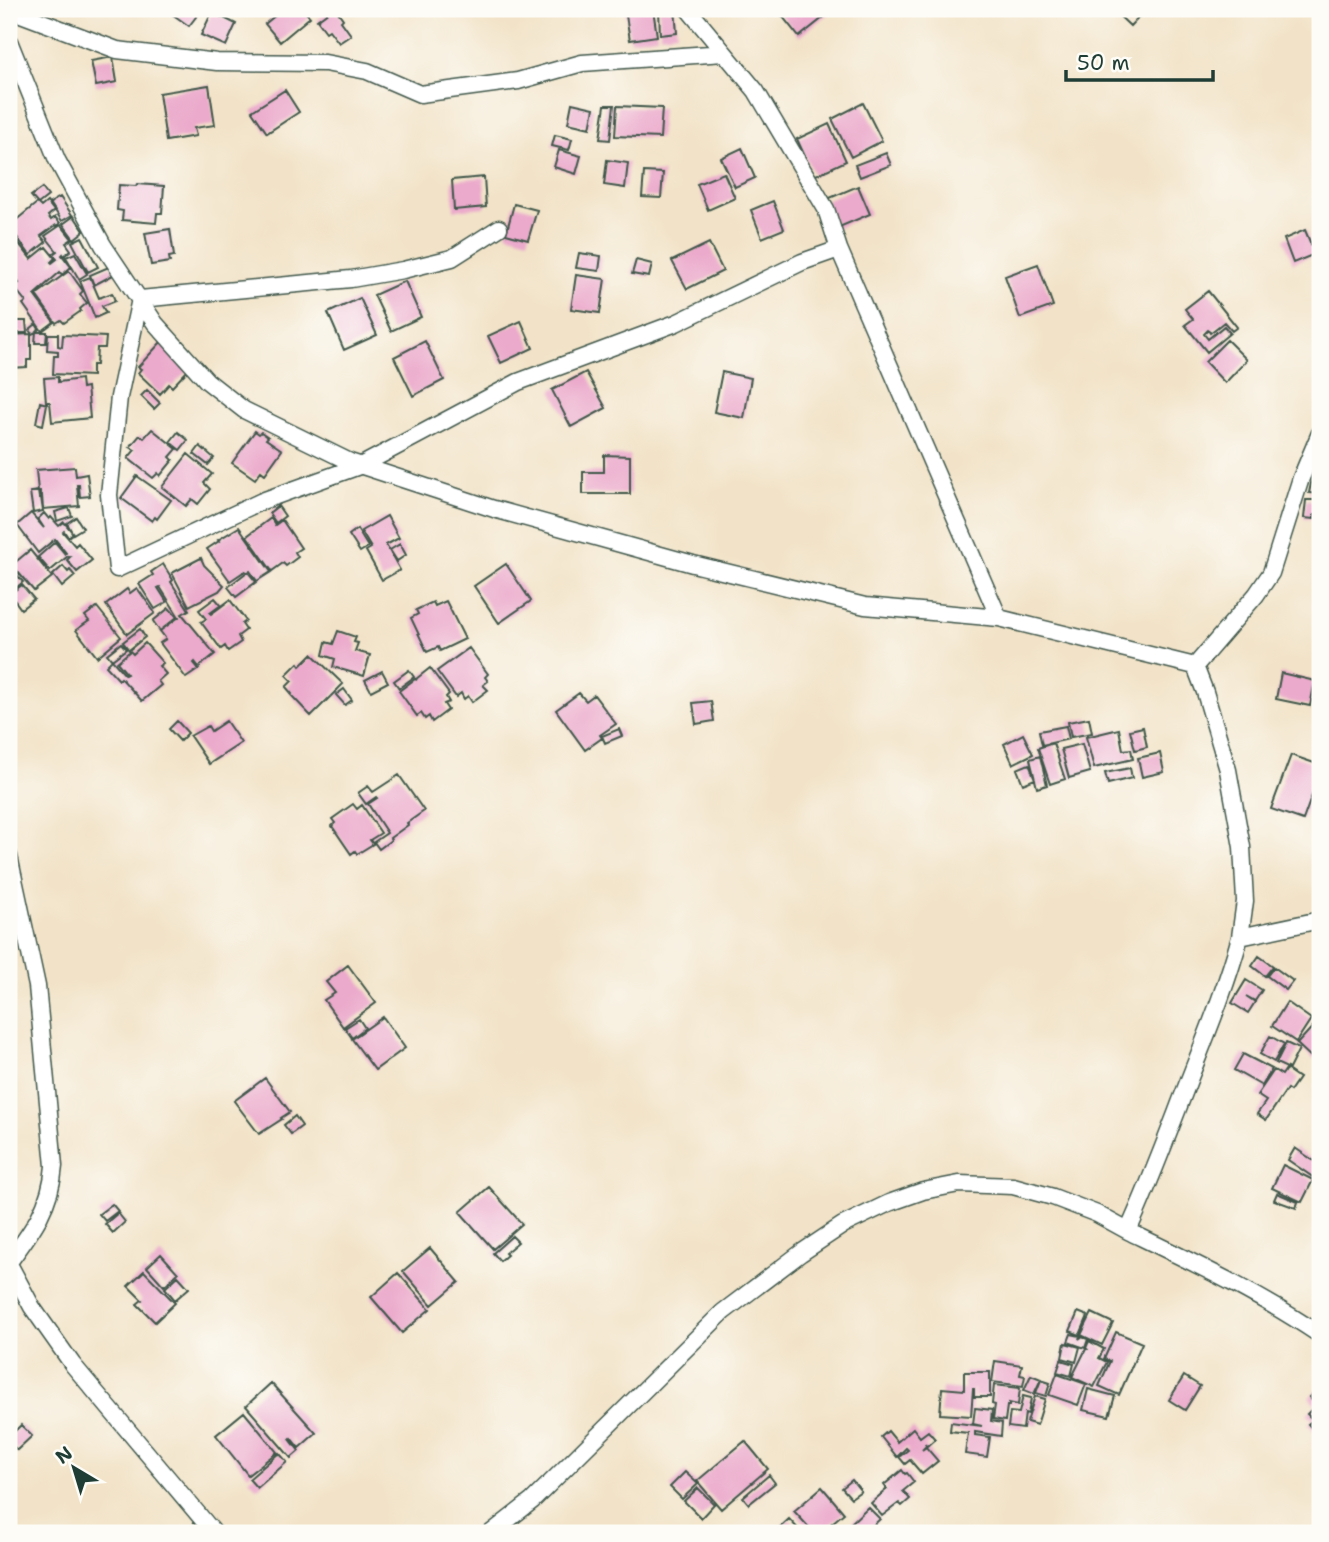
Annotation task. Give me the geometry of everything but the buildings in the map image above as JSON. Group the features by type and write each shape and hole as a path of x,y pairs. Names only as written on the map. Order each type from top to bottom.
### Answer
{"street":[{"path":"12,9 117,50 217,62 325,63 367,71 421,94 519,81 582,64 724,53"},
{"path":"688,9 756,92 826,209 839,249 999,618"},
{"path":"9,41 57,160 103,244 155,323 207,381 244,410 350,461 494,509 693,564 865,606 999,618 1195,666"},
{"path":"140,299 351,279 403,270 452,258 499,228"},
{"path":"140,299 119,397 109,495 117,569 262,501 362,465 518,382 676,323 802,262 839,249"},
{"path":"1195,666 1256,595 1271,573 1301,478 1320,433"},
{"path":"1128,1231 1213,1020 1240,937 1245,901 1242,847 1228,770 1195,666"},
{"path":"9,856 37,986 54,1167 50,1192 36,1226 9,1263 32,1307 73,1365 214,1533"},
{"path":"1240,937 1320,920"},
{"path":"491,1533 532,1501 723,1312 843,1225 923,1191 958,1184 1013,1186 1053,1197 1097,1214 1216,1273 1294,1317 1320,1335"}]}
